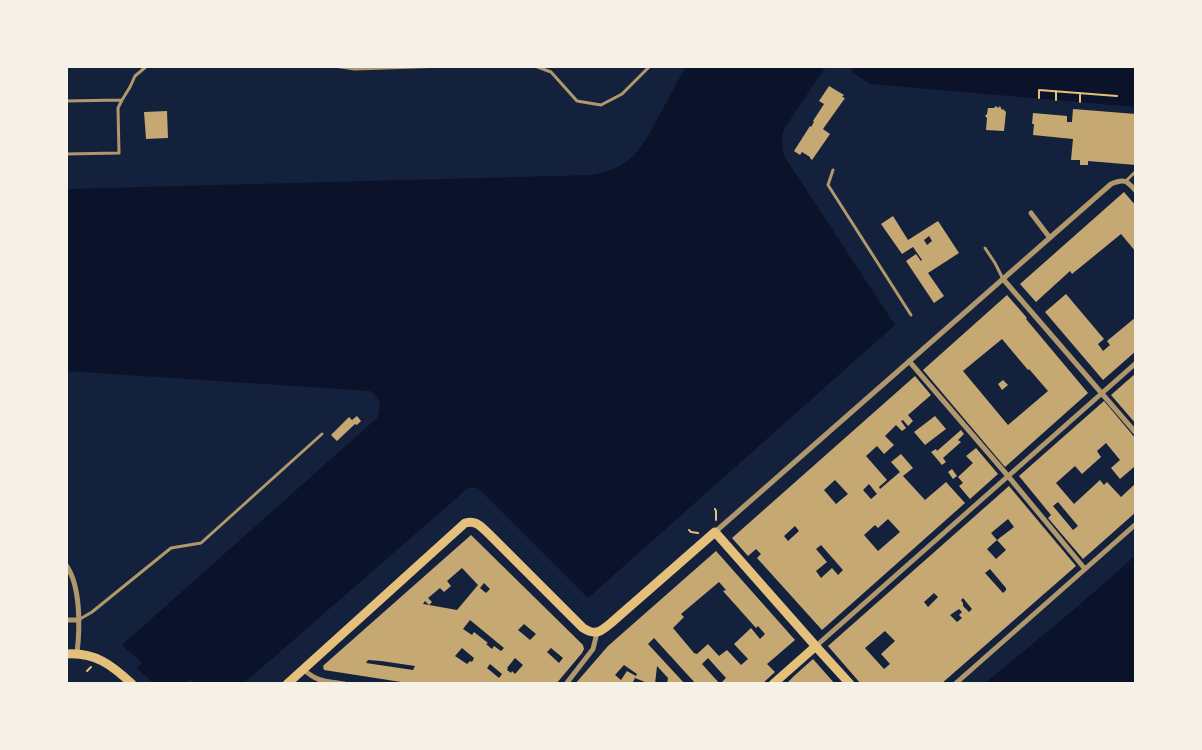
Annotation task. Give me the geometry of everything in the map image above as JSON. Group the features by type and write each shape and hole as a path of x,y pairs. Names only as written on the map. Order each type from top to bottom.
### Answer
{"main road":[{"path":"287,684 465,523 471,522 479,524 583,628 597,633 612,623 715,532 850,684"},
{"path":"773,684 816,646"},
{"path":"66,654 77,653 97,658 122,674 132,684"}],"street":[{"path":"715,532 1111,184 1121,180 1126,181 1136,191"},
{"path":"1031,213 1050,238"},
{"path":"1003,279 1136,433"},
{"path":"909,361 1085,569"},
{"path":"816,646 1136,363"},
{"path":"955,684 1136,524"},
{"path":"66,565 73,580 79,620 77,653"},
{"path":"67,581 73,580"},
{"path":"66,620 79,620"},
{"path":"566,684 593,649 597,633"},
{"path":"303,669 317,680 344,684"}],"lane":[{"path":"66,154 119,152 118,108 135,76 147,66"},
{"path":"334,66 354,68 446,66"},
{"path":"535,66 551,72 577,101 601,106 622,94 650,66"},
{"path":"66,101 122,100"},
{"path":"833,170 828,185 910,315"},
{"path":"1126,181 1136,171"},
{"path":"985,248 1003,279"},
{"path":"79,620 92,612 172,548 201,544 322,434"}],"path":[{"path":"1039,98 1040,90 1117,96"},
{"path":"1056,91 1056,100"},
{"path":"1080,93 1080,102"},
{"path":"715,509 716,520"},
{"path":"689,530 700,533"}],"water":[{"path":"686,66 826,66 784,129 782,148 786,159 895,325 588,598 479,489 473,487 467,489 243,684 195,684 192,680 189,680 184,684 118,684 141,664 122,645 377,418 380,403 370,391 66,371 66,189 591,175 617,168 634,155 647,137"},
{"path":"853,66 1136,66 1136,107 870,84 852,73"},
{"path":"1136,555 1136,684 984,684 1078,606"}],"pier":[{"path":"135,666 154,684 116,684"}],"building":[{"path":"829,86 844,95 842,97 845,98 823,129 830,134 812,160 802,152 800,155 794,151 824,104 819,101"},
{"path":"996,106 998,108 1000,106 1006,112 1004,131 986,130 987,118 985,116 988,108"},
{"path":"1073,109 1136,114 1136,165 1088,161 1088,165 1080,165 1080,160 1071,160 1073,139 1033,135 1033,113 1067,116 1067,122 1072,122"},
{"path":"167,111 168,138 146,139 144,112"},
{"path":"1124,192 1136,206 1136,252 1121,234 1072,274 1070,271 1036,302 1020,284"},
{"path":"893,216 908,240 938,221 959,253 928,273 944,296 934,303 906,261 916,254 922,260 913,247 902,254 881,224","holes":["929,236 932,241 927,245 924,240"]},
{"path":"1066,294 1104,339 1098,344 1103,351 1110,345 1107,341 1136,317 1136,351 1103,380 1045,312"},
{"path":"1007,295 1088,393 1005,467 923,370","holes":["1002,339 1048,391 1008,425 963,371"]},
{"path":"1136,373 1136,424 1111,395"},
{"path":"915,376 931,395 908,415 913,421 908,426 903,420 901,421 906,428 902,431 896,425 885,436 894,445 884,454 877,446 866,456 887,480 879,487 880,489 900,472 891,462 901,454 913,468 903,476 925,500 946,482 965,503 822,630 757,558 761,554 756,549 748,556 732,538","holes":["835,480 848,494 836,504 824,490","869,484 877,494 871,499 863,490","888,519 900,532 878,551 864,535 875,525 878,528","795,526 799,531 788,541 784,536","821,545 843,570 838,575 832,568 821,578 816,571 827,562 816,549"]},
{"path":"1003,380 1008,385 1002,390 998,384"},
{"path":"1104,401 1136,439 1136,469 1134,467 1120,479 1111,468 1120,460 1106,443 1097,451 1101,457 1082,474 1075,466 1056,483 1074,504 1100,480 1104,485 1107,482 1121,497 1136,483 1136,512 1083,559 1048,518 1051,515 1019,476","holes":["1058,502 1078,526 1073,530 1053,506"]},
{"path":"357,416 361,421 357,425 355,424 337,441 331,435 349,417 352,420"},
{"path":"935,416 946,429 925,445 914,432"},
{"path":"961,430 964,434 958,440 961,442 943,458 946,462 942,465 931,452 936,449 937,451"},
{"path":"976,448 998,474 970,499 959,486 963,483 958,477 973,463 966,456"},
{"path":"952,469 957,476 953,479 948,472"},
{"path":"1009,486 1076,566 941,684 861,684 828,646","holes":["1008,519 1014,527 997,540 991,533","997,540 1006,550 996,559 987,549","990,569 1006,588 1003,593 985,573","934,593 938,597 928,607 924,602","963,598 972,609 969,612 963,606 961,600","959,609 962,612 959,615 962,618 957,622 950,615","885,631 895,641 881,654 890,664 884,669 865,648"]},
{"path":"471,535 583,645 582,653 556,684 414,684 324,670 323,666","holes":["462,568 478,585 457,610 429,605 432,602 428,598 440,588 444,592 451,586 447,581","484,583 490,589 486,593 480,588","470,620 504,648 501,651 494,646 492,649 486,644 488,643 474,632 472,635 463,629","524,624 536,634 530,640 518,630","462,648 474,658 472,662 470,661 467,664 455,656","551,648 563,658 559,663 547,652","515,658 523,665 515,674 507,670","368,660 415,666 413,670 366,663","490,664 502,674 499,678 487,668"]},
{"path":"716,551 795,640 767,664 775,672 762,684 720,684 696,684 654,638 648,644 685,684 667,684 668,678 657,666 655,684 644,684 645,682 635,678 632,684 575,684 608,646","holes":["719,582 726,590 723,591 756,628 758,626 765,634 760,639 751,628 734,644 748,659 741,665 727,650 719,656 708,644 697,654 694,653 673,628 684,617 681,614","708,658 726,678 720,684 702,664","624,665 637,674 636,676 627,671 621,680 615,675"]},
{"path":"813,659 835,684 786,684 794,676"}]}
